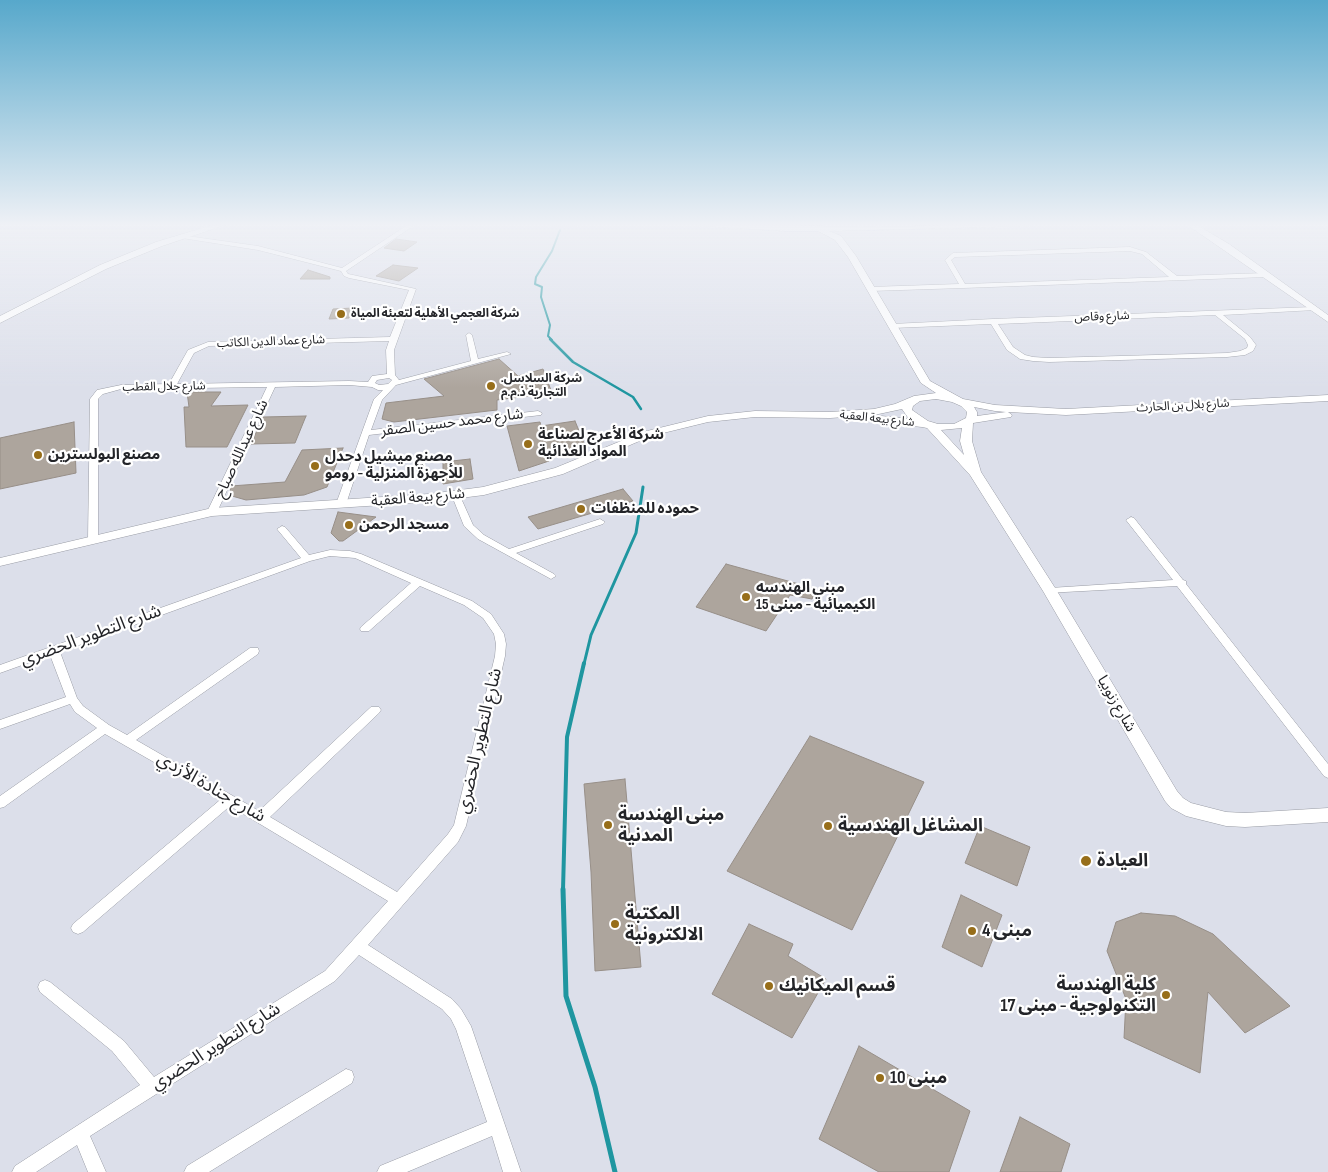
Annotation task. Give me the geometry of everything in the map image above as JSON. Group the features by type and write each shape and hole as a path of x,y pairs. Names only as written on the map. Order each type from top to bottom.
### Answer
{"street":[{"path":"0,320 80,279"},
{"path":"341,504 378,399 393,381 390,362 393,339 413,289 364,279"},
{"path":"864,279 926,383 965,404 972,412 969,421"},
{"path":"959,279 963,286"},
{"path":"870,289 1157,279"},
{"path":"1271,279 1328,319"},
{"name":"شارع وقاص","path":"892,326 1313,308"},
{"path":"993,322 1010,348 1023,357 1033,359 1227,355 1242,353 1250,349 1252,345 1248,338 1217,313"},
{"path":"469,336 475,362"},
{"name":"شارع عماد الدين الكاتب","path":"171,387 191,352 208,344 393,339"},
{"path":"374,382 422,376 507,354"},
{"path":"913,361 915,399"},
{"path":"374,382 390,362"},
{"path":"374,382 393,381"},
{"path":"374,382 378,399"},
{"name":"شارع جلال القطب","path":"93,540 95,397 104,390 114,387 374,382"},
{"name":"شارع عبدالله صباح","path":"212,512 272,385"},
{"name":"شارع بيعة العقبة","path":"0,562 212,512 456,496 484,491 544,476 647,434 688,423 755,414 830,415 874,412 898,407 915,399 936,396 957,400"},
{"name":"شارع بلال بن الحارث","path":"957,400 994,412 1082,412 1328,398"},
{"name":"شارع زنوبيا","path":"915,399 908,405 907,410 910,415 927,425 975,473 1050,591 1170,796 1186,809 1226,819 1245,820 1328,815"},
{"name":"شارع بلال بن الحارث","path":"969,421 994,412"},
{"name":"شارع محمد حسين الصقر","path":"366,433 538,413"},
{"name":"شارع بيعة العقبة","path":"830,415 948,428 969,421"},
{"name":"شارع زنوبيا","path":"969,421 966,441 975,473"},
{"path":"456,496 469,526 480,537 551,576"},
{"path":"1131,520 1328,773"},
{"path":"509,552 600,522"},
{"path":"282,529 307,559"},
{"name":"شارع التطوير الحضري","path":"0,669 307,559 330,553 350,554 478,609 494,624 501,644 500,656 460,826 453,838 358,946 330,976 80,1132 21,1172"},
{"path":"365,629 418,582"},
{"path":"1050,591 1182,584"},
{"name":"شارع جنادة الأزدي","path":"54,651 72,699 79,709 105,728 261,817 398,900"},
{"path":"128,740 254,651"},
{"path":"0,725 72,699"},
{"path":"261,817 376,710"},
{"path":"0,803 105,728"},
{"path":"78,928 229,799"},
{"path":"358,946 447,1004 456,1014 463,1026 512,1172"},
{"path":"45,987 118,1046 152,1087"},
{"path":"193,1172 346,1077"},
{"path":"386,1172 497,1126"},
{"path":"80,1132 97,1172"}],"building":[{"path":"388,279 402,279 399,281"},
{"name":"شركة العجمي الأهلية لتعبئة المياة","path":"353,308 349,318 329,319 333,309"},
{"name":".شركة السلاسل التجارية ذ.م.م","path":"499,359 518,376 543,369 552,393 497,400 497,410 394,422 382,419 386,403 444,396 424,379"},
{"path":"187,392 221,392 211,406 248,405 227,447 186,447 184,407 189,407"},
{"path":"306,416 295,443 251,444 263,417"},
{"path":"575,421 586,448 548,459 549,461 519,471 507,426 540,422 541,426"},
{"name":"مصنع البولسترين","path":"74,422 76,473 0,489 0,438"},
{"name":"مصنع ميشيل دحدل للأجهزة المنزلية - رومو","path":"343,448 327,487 304,495 246,500 232,496 231,486 285,482 302,450"},
{"path":"470,459 473,479 443,484 443,462"},
{"name":"حموده للمنظفات","path":"623,489 633,501 538,529 528,517"},
{"name":"مسجد الرحمن","path":"338,512 376,517 343,541 339,541 331,533"},
{"name":"مبنى الهندسه الكيميائية - مبنى 15","path":"726,564 817,589 812,599 790,595 766,631 696,607"},
{"name":"المشاغل الهندسية","path":"810,736 924,782 852,930 727,871"},
{"path":"625,779 641,967 595,971 591,872 584,784"},
{"path":"980,826 1030,847 1017,886 965,863"},
{"name":"مبنى 4","path":"961,895 1002,915 982,967 942,947"},
{"name":"كلية الهندسة التكنولوجية - مبنى 17","path":"1141,913 1175,916 1213,934 1290,1006 1245,1033 1208,992 1200,1073 1124,1038 1126,999 1107,951 1116,922"},
{"name":"قسم الميكانيك","path":"749,924 793,944 788,956 826,979 792,1038 712,994"},
{"name":"مبنى 10","path":"859,1046 970,1111 949,1172 879,1172 819,1139"},
{"path":"1020,1117 1070,1144 1061,1172 1000,1172"}],"waterway":[{"path":"536,279 535,284 542,287 541,297 550,325 548,336 552,340"},
{"path":"550,339 573,362 633,397 641,409"},
{"path":"584,664 591,635 636,533 643,487"},
{"path":"563,889 567,737 584,663"},
{"path":"563,889 566,996 595,1087 615,1172"}],"place":[{"name":"شركة العجمي الأهلية لتعبئة المياة","path":"341,314"},
{"name":".شركة السلاسل التجارية ذ.م.م","path":"491,386"},
{"name":"شركة الأعرج لصناعة المواد الغذائية","path":"528,444"},
{"name":"مصنع البولسترين","path":"38,455"},
{"name":"مصنع ميشيل دحدل للأجهزة المنزلية - رومو","path":"315,466"},
{"name":"حموده للمنظفات","path":"581,509"},
{"name":"مسجد الرحمن","path":"349,525"},
{"name":"مبنى الهندسه الكيميائية - مبنى 15","path":"746,597"},
{"name":"مبنى الهندسة المدنية","path":"608,825"},
{"name":"المشاغل الهندسية","path":"828,826"},
{"name":"العيادة","path":"1086,861"},
{"name":"المكتبة الالكترونية","path":"615,924"},
{"name":"مبنى 4","path":"972,931"},
{"name":"قسم الميكانيك","path":"769,986"},
{"name":"كلية الهندسة التكنولوجية - مبنى 17","path":"1166,995"},
{"name":"مبنى 10","path":"880,1078"}]}
